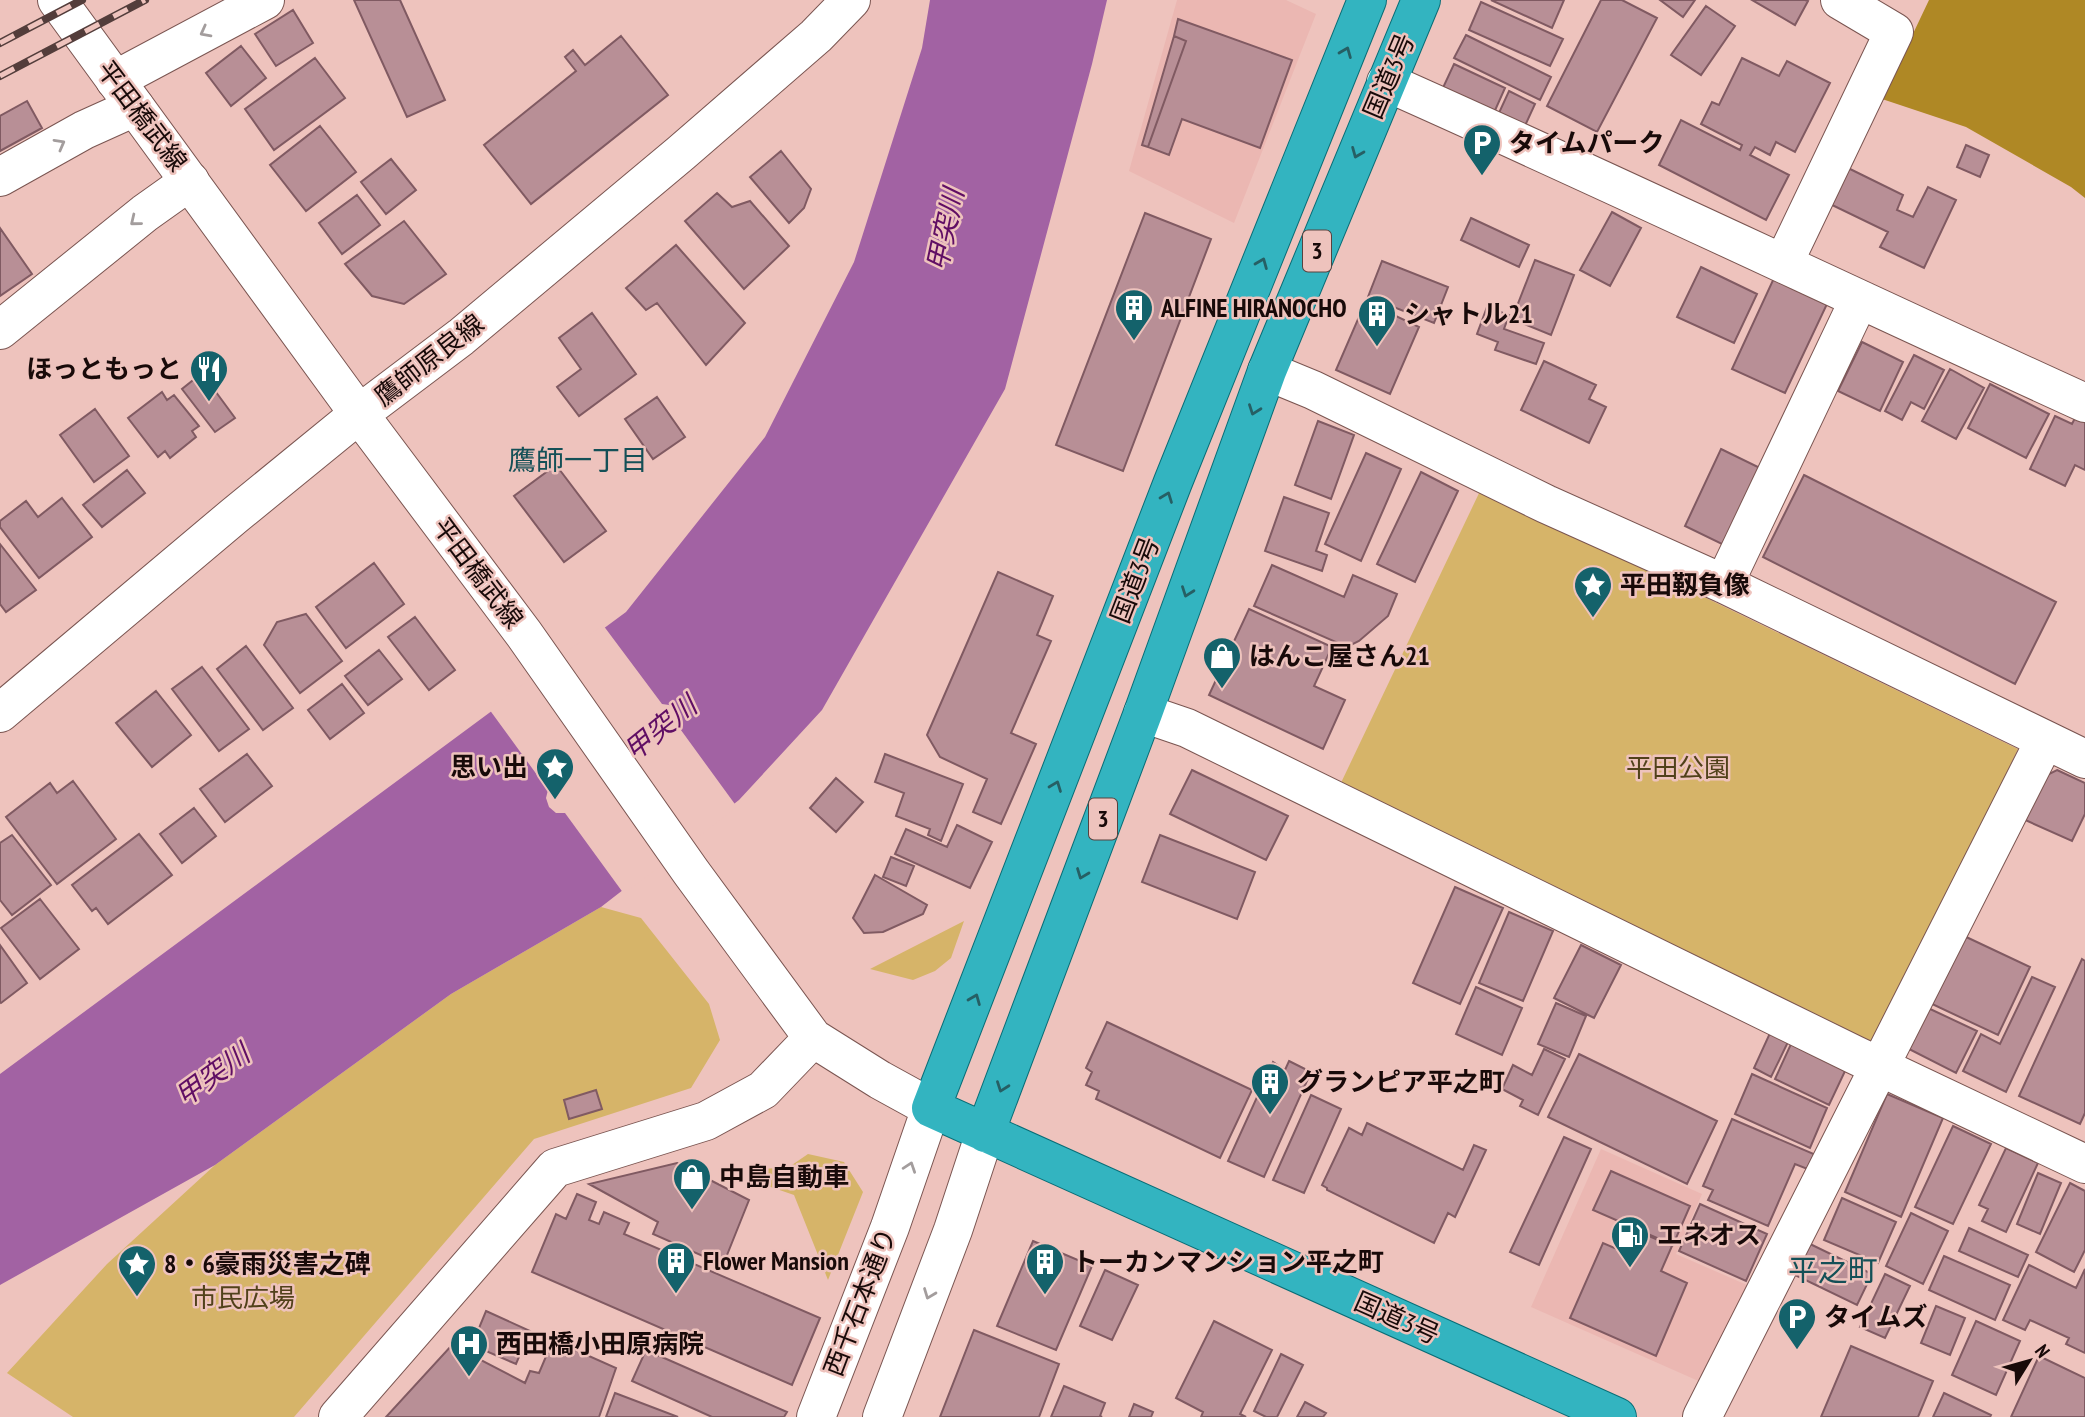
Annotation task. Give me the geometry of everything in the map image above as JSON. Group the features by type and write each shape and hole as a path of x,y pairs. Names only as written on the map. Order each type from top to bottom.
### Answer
{"highway":[{"name":"国道3号","path":"1367,0 1173,482 931,1108 1617,1417"},
{"name":"国道3号","path":"985,1133 1268,371 1422,0"}],"street":[{"name":"平田橋武線","path":"57,0 359,414 524,634 691,872 813,1038 931,1108"},
{"path":"0,177 84,130 125,94 265,0"},
{"name":"鷹師原良線","path":"0,713 359,414 461,337 671,162 817,36 851,0"},
{"path":"1784,262 1894,32 1840,0"},
{"path":"1386,82 1784,262 1859,300 2085,404"},
{"path":"0,330 145,213 190,181"},
{"path":"1724,584 1859,300"},
{"path":"1268,371 1323,394 1546,504 1724,584 2085,759"},
{"path":"1143,713 1187,728 2085,1164"},
{"path":"1702,1417 2045,740"},
{"path":"338,1417 555,1168 706,1121 763,1090 813,1038"},
{"name":"西千石本通り","path":"816,1417 890,1227 931,1108"},
{"path":"882,1417 953,1230 985,1133"}],"shaded area":[{"path":"1177,0 1286,0 1316,14 1234,223 1129,171"},
{"path":"1929,0 2085,0 2085,198 2071,187 1966,127 1882,99"},
{"name":"エネオス","path":"1601,1149 1702,1194 1676,1254 1747,1285 1703,1383 1531,1307"}],"green space":[{"name":"平田公園","path":"1481,489 2018,749 1875,1047 1339,787"},
{"name":"市民広場","path":"601,907 641,918 709,1004 720,1040 691,1088 534,1139 294,1417 73,1417 7,1373 107,1264 215,1165 451,994"},
{"path":"964,921 951,958 935,971 913,980 870,969"},
{"path":"808,1154 844,1162 863,1192 828,1280 794,1195 762,1184 758,1174 763,1169 789,1167"}],"water":[{"name":"甲突川","path":"930,0 1107,0 1005,389 822,710 739,800 601,907 451,994 215,1165 0,1285 0,1074 626,612 765,437 854,262 922,48"}],"pier":[{"path":"603,625 662,704 669,705 676,711 678,726 737,807 624,894 565,813 556,813 549,807 546,798 548,790 489,709"}],"building":[{"path":"354,0 400,0 445,100 407,117"},
{"path":"1491,0 1564,0 1552,28"},
{"path":"1601,0 1622,0 1657,18 1597,132 1547,106"},
{"path":"1660,0 1695,0 1683,17"},
{"path":"1752,0 1805,0 1808,1 1795,25"},
{"path":"1481,2 1563,39 1550,66 1469,30"},
{"path":"1706,6 1735,26 1701,75 1671,55"},
{"path":"293,10 313,43 276,66 255,34"},
{"path":"1178,19 1292,60 1260,148 1182,119 1169,155 1148,147 1186,41 1174,36"},
{"path":"1466,35 1551,77 1540,100 1454,58"},
{"path":"621,36 668,95 531,204 484,145 576,71 565,57 573,50 585,65"},
{"path":"1174,36 1186,41 1148,147 1142,145"},
{"path":"241,46 266,78 231,106 206,73"},
{"path":"315,58 345,98 274,150 245,109"},
{"path":"1742,58 1779,76 1787,61 1830,83 1795,152 1776,142 1770,155 1755,147 1750,155 1789,175 1766,220 1659,165 1681,120 1740,150 1742,145 1701,124 1712,102 1719,105"},
{"path":"1454,64 1505,88 1493,115 1441,92"},
{"path":"1509,91 1535,104 1524,128 1498,115"},
{"path":"27,101 42,128 0,151 0,116"},
{"path":"320,126 356,172 306,211 270,165"},
{"path":"1966,145 1989,155 1980,177 1957,167"},
{"path":"781,151 811,189 804,208 789,223 750,177"},
{"path":"391,159 416,190 386,214 361,182"},
{"path":"1848,168 1903,195 1897,210 1913,217 1928,187 1956,200 1924,268 1880,247 1888,232 1830,204"},
{"path":"717,193 732,207 750,201 789,246 744,289 685,221"},
{"path":"357,195 380,225 342,254 319,223"},
{"path":"1612,212 1641,228 1610,286 1580,270"},
{"name":"ALFINE HIRANOCHO","path":"1145,213 1211,239 1123,471 1056,445"},
{"path":"1471,218 1529,245 1519,267 1461,240"},
{"path":"404,221 446,274 404,304 372,296 345,264"},
{"path":"0,228 32,274 0,296"},
{"path":"676,245 745,323 706,365 657,303 646,310 626,288"},
{"path":"1535,260 1574,275 1551,335 1512,319"},
{"path":"1382,261 1448,287 1434,323 1368,297"},
{"path":"1701,267 1757,294 1734,343 1677,317"},
{"path":"1774,278 1827,304 1785,393 1732,369"},
{"name":"シャトル21","path":"1365,303 1382,310 1376,322 1389,327 1394,315 1419,327 1390,394 1336,370"},
{"path":"1487,307 1509,315 1504,329 1544,343 1536,364 1495,350 1498,342 1477,334"},
{"path":"592,313 636,374 579,416 557,387 581,369 559,338"},
{"path":"1862,342 1903,362 1880,411 1838,391"},
{"path":"1914,355 1944,370 1924,409 1911,402 1902,420 1885,411"},
{"path":"1544,361 1596,385 1589,399 1606,407 1589,443 1521,410"},
{"path":"1950,369 1984,388 1956,439 1922,421"},
{"name":"ほっともっと","path":"202,373 235,418 215,432 182,389"},
{"path":"1990,384 2049,414 2026,458 1968,428"},
{"path":"162,392 167,400 174,395 199,426 192,431 196,437 170,458 165,451 158,457 128,418"},
{"path":"657,397 685,437 653,459 625,419"},
{"path":"95,409 129,456 94,482 60,435"},
{"path":"2055,416 2072,424 2076,416 2085,420 2085,470 2075,465 2065,486 2030,469"},
{"path":"1318,421 1354,435 1331,499 1295,485"},
{"path":"1721,449 1762,469 1726,546 1685,526"},
{"path":"1366,453 1401,469 1361,561 1325,544"},
{"path":"556,465 606,531 564,562 514,496"},
{"path":"127,470 145,493 102,527 83,505"},
{"path":"1421,472 1458,491 1415,582 1377,564"},
{"path":"1804,475 2056,602 2015,684 1763,557"},
{"path":"1284,497 1329,513 1316,551 1327,555 1322,571 1265,551"},
{"path":"62,498 92,537 39,578 0,527 0,521 26,501 38,517"},
{"path":"0,544 36,590 6,612 0,604"},
{"path":"374,563 404,604 346,648 316,607"},
{"path":"1272,565 1344,597 1353,575 1397,594 1388,616 1359,641 1347,647 1254,606"},
{"path":"998,572 1053,596 1037,635 1051,641 1011,733 1036,744 1001,824 973,812 987,779 940,757 927,735"},
{"path":"1249,609 1332,647 1314,686 1345,700 1323,749 1209,695"},
{"path":"306,614 342,661 300,693 264,645 277,622"},
{"path":"415,617 455,670 429,690 388,637"},
{"path":"246,646 293,708 263,730 217,669"},
{"path":"379,650 402,679 368,705 345,676"},
{"path":"202,667 249,729 219,751 172,689"},
{"path":"342,684 364,713 330,739 308,710"},
{"path":"156,691 191,735 152,767 116,723"},
{"path":"247,754 272,786 225,822 200,789"},
{"path":"885,754 963,784 941,841 928,835 930,829 896,816 904,793 875,782"},
{"path":"1192,770 1288,816 1266,860 1170,814"},
{"path":"2057,770 2085,783 2085,814 2072,841 2023,819 2045,776"},
{"path":"836,778 863,802 836,832 810,808"},
{"path":"73,781 116,839 57,884 6,817 50,783 57,793"},
{"path":"194,808 216,836 182,863 160,834"},
{"path":"957,825 992,842 970,888 895,854 906,829 947,847"},
{"path":"139,834 172,875 108,924 96,908 92,911 72,885"},
{"path":"12,835 51,885 12,915 0,900 0,843"},
{"path":"1160,835 1255,872 1237,919 1142,882"},
{"path":"891,857 914,866 906,886 883,877"},
{"path":"875,875 927,905 923,914 883,932 864,933 853,918"},
{"path":"1455,887 1503,908 1460,1004 1413,983"},
{"path":"40,899 79,949 40,979 1,928"},
{"path":"1509,912 1553,931 1523,1001 1479,983"},
{"path":"1962,935 2030,967 1998,1035 1930,1003"},
{"path":"0,945 27,983 1,1003 0,1002"},
{"path":"1581,945 1621,965 1594,1018 1554,998"},
{"path":"2082,959 2085,961 2085,1113 2080,1124 2019,1096"},
{"path":"2032,977 2055,987 2006,1092 1963,1071 1981,1034 2000,1044"},
{"path":"1476,987 1522,1008 1502,1055 1456,1034"},
{"path":"1556,1003 1586,1016 1569,1057 1538,1044"},
{"path":"1928,1008 1977,1031 1956,1073 1909,1049"},
{"path":"1107,1022 1252,1090 1220,1158 1096,1099 1099,1091 1086,1085 1092,1072 1086,1068"},
{"path":"1770,1033 1788,1042 1771,1077 1754,1068"},
{"path":"1791,1044 1846,1069 1829,1105 1775,1079"},
{"path":"1544,1049 1565,1059 1538,1115 1520,1106 1523,1100 1502,1089 1513,1065 1532,1075"},
{"path":"1579,1054 1717,1121 1687,1184 1548,1117"},
{"name":"グランピア平之町","path":"1289,1061 1311,1072 1264,1177 1228,1161 1273,1062 1285,1070"},
{"path":"1752,1074 1827,1108 1810,1148 1735,1114"},
{"path":"596,1090 602,1109 569,1119 564,1100"},
{"path":"1887,1094 1943,1118 1901,1217 1845,1192"},
{"path":"1311,1095 1341,1109 1304,1193 1273,1180"},
{"path":"1732,1119 1816,1155 1810,1170 1795,1164 1768,1226 1708,1200 1713,1190 1703,1186"},
{"path":"1367,1123 1463,1170 1474,1145 1486,1150 1455,1217 1448,1213 1434,1243 1327,1190 1322,1185 1349,1128 1362,1135"},
{"path":"1953,1126 1991,1144 1953,1224 1915,1207"},
{"path":"1564,1137 1591,1149 1539,1265 1510,1252"},
{"path":"2006,1148 2038,1163 2006,1232 1982,1221 1988,1209 1979,1205"},
{"name":"中島自動車","path":"677,1163 749,1200 723,1265 653,1234 658,1222 589,1184"},
{"path":"1611,1171 1690,1206 1673,1245 1593,1210"},
{"path":"2038,1173 2061,1183 2040,1234 2017,1224"},
{"path":"2070,1183 2085,1191 2085,1250 2074,1272 2036,1252"},
{"name":"Flower Mansion","path":"577,1194 596,1202 589,1220 599,1224 604,1212 629,1223 624,1234 820,1318 792,1385 532,1272 556,1214 566,1219"},
{"path":"1842,1198 1896,1222 1878,1263 1824,1240"},
{"path":"1700,1204 1767,1234 1746,1281 1679,1251"},
{"path":"1911,1213 1948,1231 1923,1284 1886,1266"},
{"path":"1969,1228 2028,1255 2018,1277 1959,1251"},
{"path":"1642,1233 1672,1246 1661,1271 1687,1283 1656,1356 1570,1318 1603,1243 1633,1256"},
{"name":"トーカンマンション平之町","path":"1033,1241 1092,1266 1056,1350 997,1326"},
{"path":"1808,1243 1872,1274 1857,1305 1793,1274"},
{"path":"1944,1256 2010,1285 1995,1320 1929,1290"},
{"path":"2029,1265 2076,1288 2085,1269 2085,1353 2066,1344 2069,1338 2030,1320 2025,1330 2003,1320"},
{"path":"1105,1270 1138,1285 1112,1340 1080,1326"},
{"path":"1885,1274 1910,1286 1885,1338 1860,1327"},
{"path":"1936,1306 1965,1318 1950,1355 1921,1343"},
{"path":"486,1311 530,1331 516,1364 472,1345"},
{"path":"1214,1321 1272,1350 1240,1414 1246,1417 1201,1417 1203,1412 1176,1398"},
{"path":"1976,1321 2020,1341 1996,1395 1952,1375"},
{"path":"974,1330 1059,1364 1039,1417 940,1417"},
{"name":"西田橋小田原病院","path":"553,1340 616,1368 599,1417 386,1417 452,1345 525,1383 530,1371 539,1373"},
{"path":"1851,1346 1933,1381 1918,1417 1821,1417"},
{"path":"646,1350 787,1412 784,1417 712,1417 632,1381"},
{"path":"1281,1354 1303,1365 1277,1417 1266,1417 1254,1411"},
{"path":"2039,1356 2085,1378 2085,1417 2011,1417"},
{"path":"1064,1386 1105,1403 1100,1416 1102,1417 1051,1417"},
{"path":"615,1393 678,1417 606,1417"},
{"path":"1944,1393 1991,1415 1933,1417"},
{"path":"1305,1402 1326,1413 1323,1417 1297,1417"},
{"path":"1134,1404 1153,1412 1151,1417 1129,1417"}],"railway":[{"path":"0,43 82,0"},
{"path":"0,76 145,0"}],"place":[{"name":"タイムパーク","path":"1482,177"},
{"name":"ALFINE HIRANOCHO","path":"1134,342"},
{"name":"シャトル21","path":"1377,348"},
{"name":"ほっともっと","path":"209,403"},
{"name":"平田靱負像","path":"1593,619"},
{"name":"はんこ屋さん21","path":"1222,690"},
{"name":"思い出","path":"555,801"},
{"name":"グランピア平之町","path":"1270,1116"},
{"name":"中島自動車","path":"692,1211"},
{"name":"エネオス","path":"1630,1269"},
{"name":"Flower Mansion","path":"676,1295"},
{"name":"トーカンマンション平之町","path":"1045,1296"},
{"name":"8・6豪雨災害之碑","path":"137,1298"},
{"name":"タイムズ","path":"1797,1351"},
{"name":"西田橋小田原病院","path":"469,1378"}],"district":[{"name":"鷹師一丁目","path":"578,460"},
{"name":"平之町","path":"1833,1271"}]}
